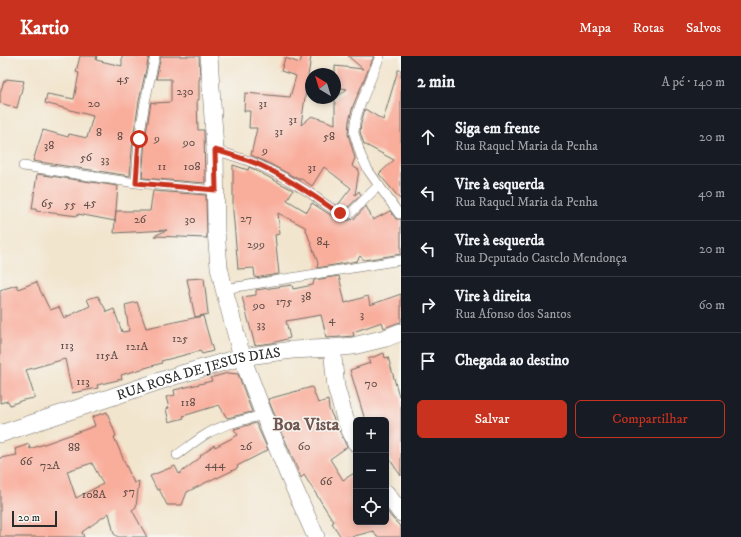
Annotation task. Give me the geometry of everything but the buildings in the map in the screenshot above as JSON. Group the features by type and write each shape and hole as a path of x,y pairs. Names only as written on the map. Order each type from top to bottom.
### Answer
{"street":[{"path":"209,56 215,150 216,231 219,267 242,357 288,474 316,537"},
{"name":"RUA ROSA DE JESUS DIAS","path":"0,434 178,375 242,357 292,350 354,346 386,338 401,332"},
{"path":"332,348 336,387 345,420 353,437"},
{"path":"389,497 401,512"}],"lane":[{"path":"136,183 139,139 155,56"},
{"path":"380,56 359,108 354,132 361,156 368,170 399,214"},
{"path":"215,150 244,159 274,172 310,193 337,212 346,215 350,214 379,185"},
{"path":"23,166 136,183 216,190"},
{"path":"224,289 401,260"},
{"path":"177,455 206,435 223,426 264,415"}],"district":[{"name":"Boa Vista","path":"306,424"}],"route":[{"path":"139,139 136,183 216,190 215,150 244,159 281,176 340,213"}]}
